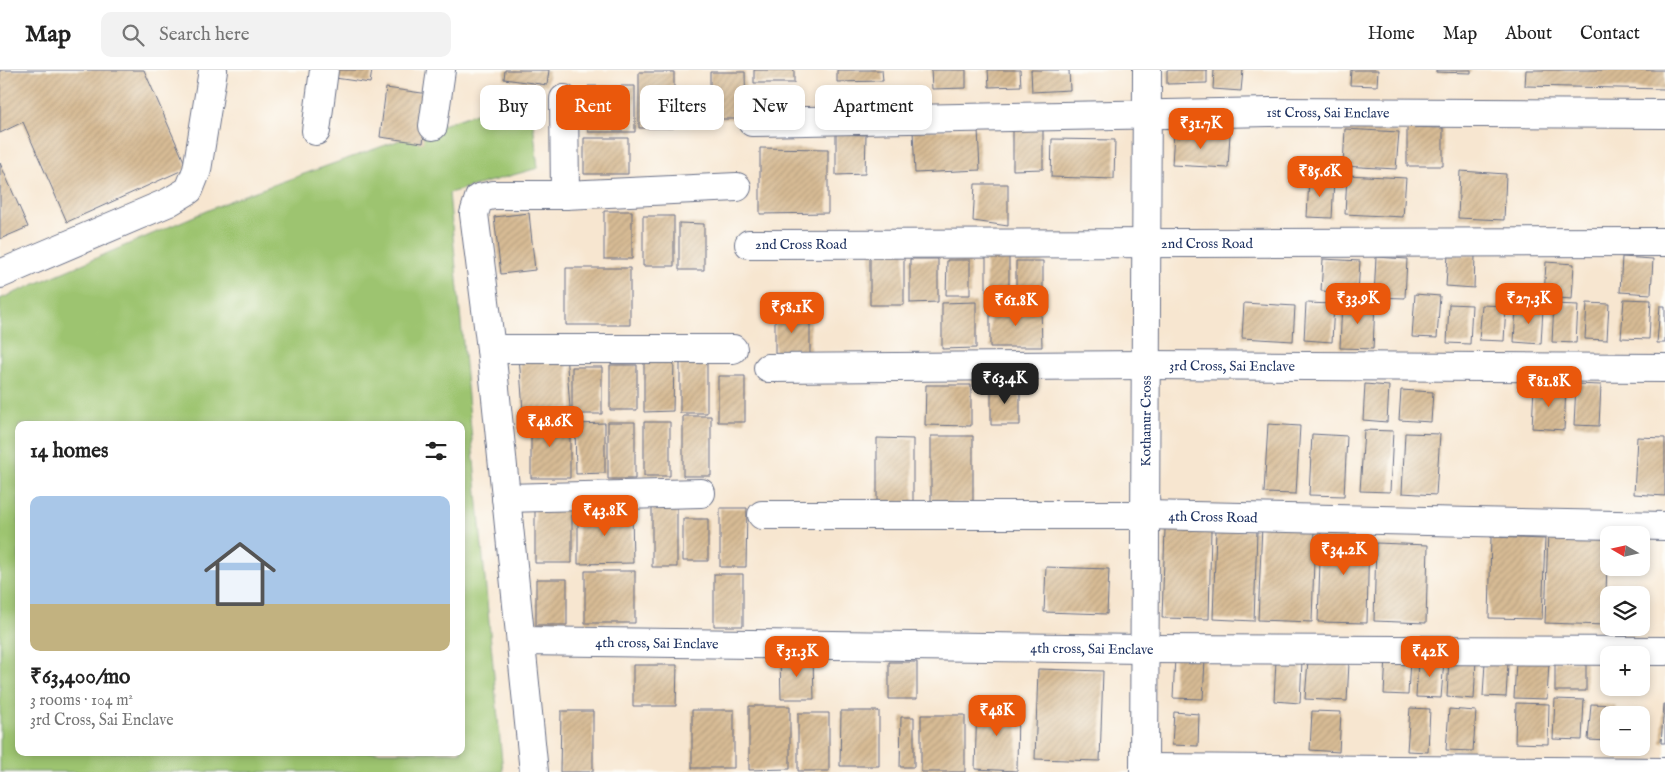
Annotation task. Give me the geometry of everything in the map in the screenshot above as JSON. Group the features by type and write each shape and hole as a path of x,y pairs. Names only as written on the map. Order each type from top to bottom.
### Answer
{"street":[{"path":"0,274 168,202 189,190 197,170 213,70"},
{"path":"316,131 324,70"},
{"path":"433,126 441,70"},
{"name":"Kothanur Cross","path":"1144,770 1147,70"},
{"name":"1st Cross, Sai Enclave","path":"805,121 1281,112 1665,114"},
{"path":"564,130 565,195"},
{"path":"534,772 491,349 474,214 479,198 494,195 565,195 737,187"},
{"name":"2nd Cross Road","path":"749,244 1665,242"},
{"path":"491,349 733,349"},
{"name":"3rd Cross, Sai Enclave","path":"768,368 1146,365 1665,368"},
{"path":"506,498 701,493"},
{"name":"4th Cross Road","path":"762,514 1145,515 1665,526"},
{"name":"4th cross, Sai Enclave","path":"520,641 1144,649 1665,651"},
{"path":"1144,770 1665,772"}],"green space":[{"path":"480,112 480,130 534,130 538,168 449,193 503,772 0,772 0,299 239,197"}],"building":[{"path":"0,70 144,70 187,168 67,222 23,122 0,133"},
{"path":"336,70 372,70 370,83 335,78"},
{"path":"505,70 549,70 547,85 504,79"},
{"path":"754,70 794,70 794,83 754,83"},
{"path":"837,70 882,70 883,81 837,82"},
{"path":"931,70 966,70 966,88 932,89"},
{"path":"988,70 1020,70 1021,86 989,87"},
{"path":"1031,70 1069,70 1070,90 1032,92"},
{"path":"1167,70 1207,70 1207,83 1167,84"},
{"path":"1214,70 1243,70 1241,91 1213,89"},
{"path":"1351,70 1378,70 1377,86 1350,85"},
{"path":"1436,70 1471,70 1471,73 1436,72"},
{"path":"1526,70 1665,70 1665,89 1525,86"},
{"path":"639,72 674,72 674,85 640,85 639,128"},
{"path":"710,72 745,72 745,85 734,85 734,119 724,119 724,85 710,85"},
{"path":"630,86 635,86 635,132 588,132 588,130 630,130"},
{"path":"386,88 429,94 423,143 380,137"},
{"path":"1407,127 1443,128 1443,166 1407,166"},
{"path":"978,129 980,170 915,173 913,131"},
{"path":"1013,129 1043,130 1043,169 1013,170"},
{"path":"1345,129 1399,132 1396,169 1343,166"},
{"path":"1174,131 1230,134 1228,168 1172,165"},
{"path":"836,134 866,135 865,174 836,175"},
{"path":"584,138 628,138 628,174 584,174"},
{"path":"1052,139 1115,140 1114,179 1051,177"},
{"path":"760,148 828,149 828,213 760,214"},
{"path":"0,163 28,227 0,239"},
{"path":"1460,171 1506,174 1504,220 1458,218"},
{"path":"1347,175 1406,178 1403,217 1345,214"},
{"path":"1309,178 1334,179 1332,218 1307,217"},
{"path":"975,184 1008,184 1008,226 973,221"},
{"path":"604,211 632,211 632,259 604,259"},
{"path":"529,213 535,270 501,274 494,217"},
{"path":"643,216 674,216 674,266 643,266"},
{"path":"679,223 704,224 704,270 679,270"},
{"path":"870,250 904,251 904,305 870,305"},
{"path":"986,251 1009,251 1009,292 986,292"},
{"path":"1448,254 1475,256 1474,288 1446,286"},
{"path":"1376,257 1407,259 1405,298 1374,297"},
{"path":"1622,257 1653,259 1651,294 1620,292"},
{"path":"910,259 938,259 938,302 910,303"},
{"path":"1323,259 1360,261 1358,293 1321,291"},
{"path":"947,260 970,260 970,295 946,295"},
{"path":"1016,261 1043,261 1043,296 1016,296"},
{"path":"1546,262 1574,264 1572,299 1544,297"},
{"path":"566,268 630,268 630,325 566,325"},
{"path":"1415,294 1440,296 1437,338 1412,337"},
{"path":"1624,299 1651,300 1649,339 1621,338"},
{"path":"1342,301 1375,302 1373,349 1340,348"},
{"path":"976,302 976,348 942,349 942,303"},
{"path":"1244,303 1295,306 1293,341 1242,338"},
{"path":"1306,303 1334,304 1332,342 1304,340"},
{"path":"1587,303 1609,304 1607,340 1585,339"},
{"path":"1449,304 1472,305 1470,344 1447,343"},
{"path":"1554,304 1578,305 1576,343 1552,342"},
{"path":"1482,305 1506,306 1504,341 1479,340"},
{"path":"990,306 1041,306 1042,347 990,347"},
{"path":"1660,306 1665,306 1665,343 1657,343"},
{"path":"1516,307 1543,308 1541,344 1514,342"},
{"path":"775,312 810,312 810,357 775,357"},
{"path":"566,353 570,408 523,411 519,356"},
{"path":"644,358 674,358 673,411 644,412"},
{"path":"680,363 707,363 707,413 680,413"},
{"path":"610,365 637,365 637,410 610,410"},
{"path":"572,367 602,367 602,414 572,414"},
{"path":"718,376 745,376 745,422 718,422"},
{"path":"1365,384 1389,386 1387,422 1363,420"},
{"path":"1576,384 1601,385 1599,426 1574,425"},
{"path":"926,385 971,385 971,426 925,425"},
{"path":"991,385 1020,385 1020,425 991,425"},
{"path":"1534,386 1566,388 1564,430 1532,428"},
{"path":"1401,390 1433,392 1431,422 1399,420"},
{"path":"683,416 711,416 711,476 683,476"},
{"path":"531,419 570,419 570,478 531,478"},
{"path":"608,422 635,422 635,479 608,479"},
{"path":"644,422 670,422 670,476 644,476"},
{"path":"605,423 605,473 576,474 575,424"},
{"path":"1268,424 1300,426 1296,494 1264,493"},
{"path":"1364,430 1393,431 1390,492 1360,491"},
{"path":"1405,433 1440,434 1436,495 1402,493"},
{"path":"1312,434 1347,436 1344,496 1309,495"},
{"path":"931,436 973,436 973,503 931,503"},
{"path":"1637,437 1665,438 1665,496 1634,494"},
{"path":"877,438 913,439 913,502 877,502"},
{"path":"652,504 677,504 677,567 652,567"},
{"path":"720,508 747,508 746,567 720,567"},
{"path":"535,509 572,509 572,563 535,563"},
{"path":"578,510 632,510 633,563 578,564"},
{"path":"683,519 708,519 708,561 683,561"},
{"path":"1262,525 1315,527 1312,622 1258,620"},
{"path":"1165,529 1211,530 1209,619 1162,618"},
{"path":"1216,529 1257,531 1254,621 1213,619"},
{"path":"1321,529 1369,530 1367,623 1318,622"},
{"path":"1548,530 1600,532 1600,576 1607,576 1606,586 1600,586 1600,625 1545,623"},
{"path":"1491,537 1545,539 1542,619 1489,618"},
{"path":"1376,543 1428,545 1426,623 1374,621"},
{"path":"1046,567 1109,569 1107,614 1044,612"},
{"path":"585,571 635,571 635,623 585,623"},
{"path":"714,574 743,574 743,626 714,626"},
{"path":"536,579 567,579 567,625 536,625"},
{"path":"1386,656 1410,658 1408,695 1384,694"},
{"path":"813,657 814,699 781,699 780,658"},
{"path":"1175,657 1205,659 1203,699 1173,698"},
{"path":"1449,657 1476,659 1474,699 1447,697"},
{"path":"1418,659 1444,660 1441,698 1416,697"},
{"path":"1276,660 1302,661 1300,703 1274,701"},
{"path":"1308,660 1349,663 1347,701 1305,699"},
{"path":"1516,661 1549,662 1547,699 1514,698"},
{"path":"1555,661 1586,661 1586,691 1555,691"},
{"path":"889,662 917,662 917,699 889,699"},
{"path":"1485,662 1508,663 1506,697 1483,696"},
{"path":"633,665 677,665 676,706 633,706"},
{"path":"1038,669 1103,671 1100,761 1035,759"},
{"path":"1555,699 1584,700 1582,740 1553,739"},
{"path":"977,703 1018,704 1017,771 975,769"},
{"path":"1516,703 1549,704 1548,744 1515,743"},
{"path":"1591,704 1616,705 1600,706 1600,741 1588,740"},
{"path":"1664,704 1665,743 1661,743"},
{"path":"749,706 790,706 790,769 749,770"},
{"path":"1410,708 1430,709 1428,752 1407,751"},
{"path":"1449,709 1476,711 1473,751 1446,750"},
{"path":"692,710 734,710 734,768 692,768"},
{"path":"561,711 593,711 593,772 560,772"},
{"path":"841,711 879,711 879,766 840,766"},
{"path":"1312,711 1341,712 1339,752 1310,750"},
{"path":"1174,712 1199,714 1198,746 1172,745"},
{"path":"798,713 829,713 829,771 798,771"},
{"path":"921,715 965,715 965,772 921,772"},
{"path":"901,717 914,717 914,767 900,767"}]}
